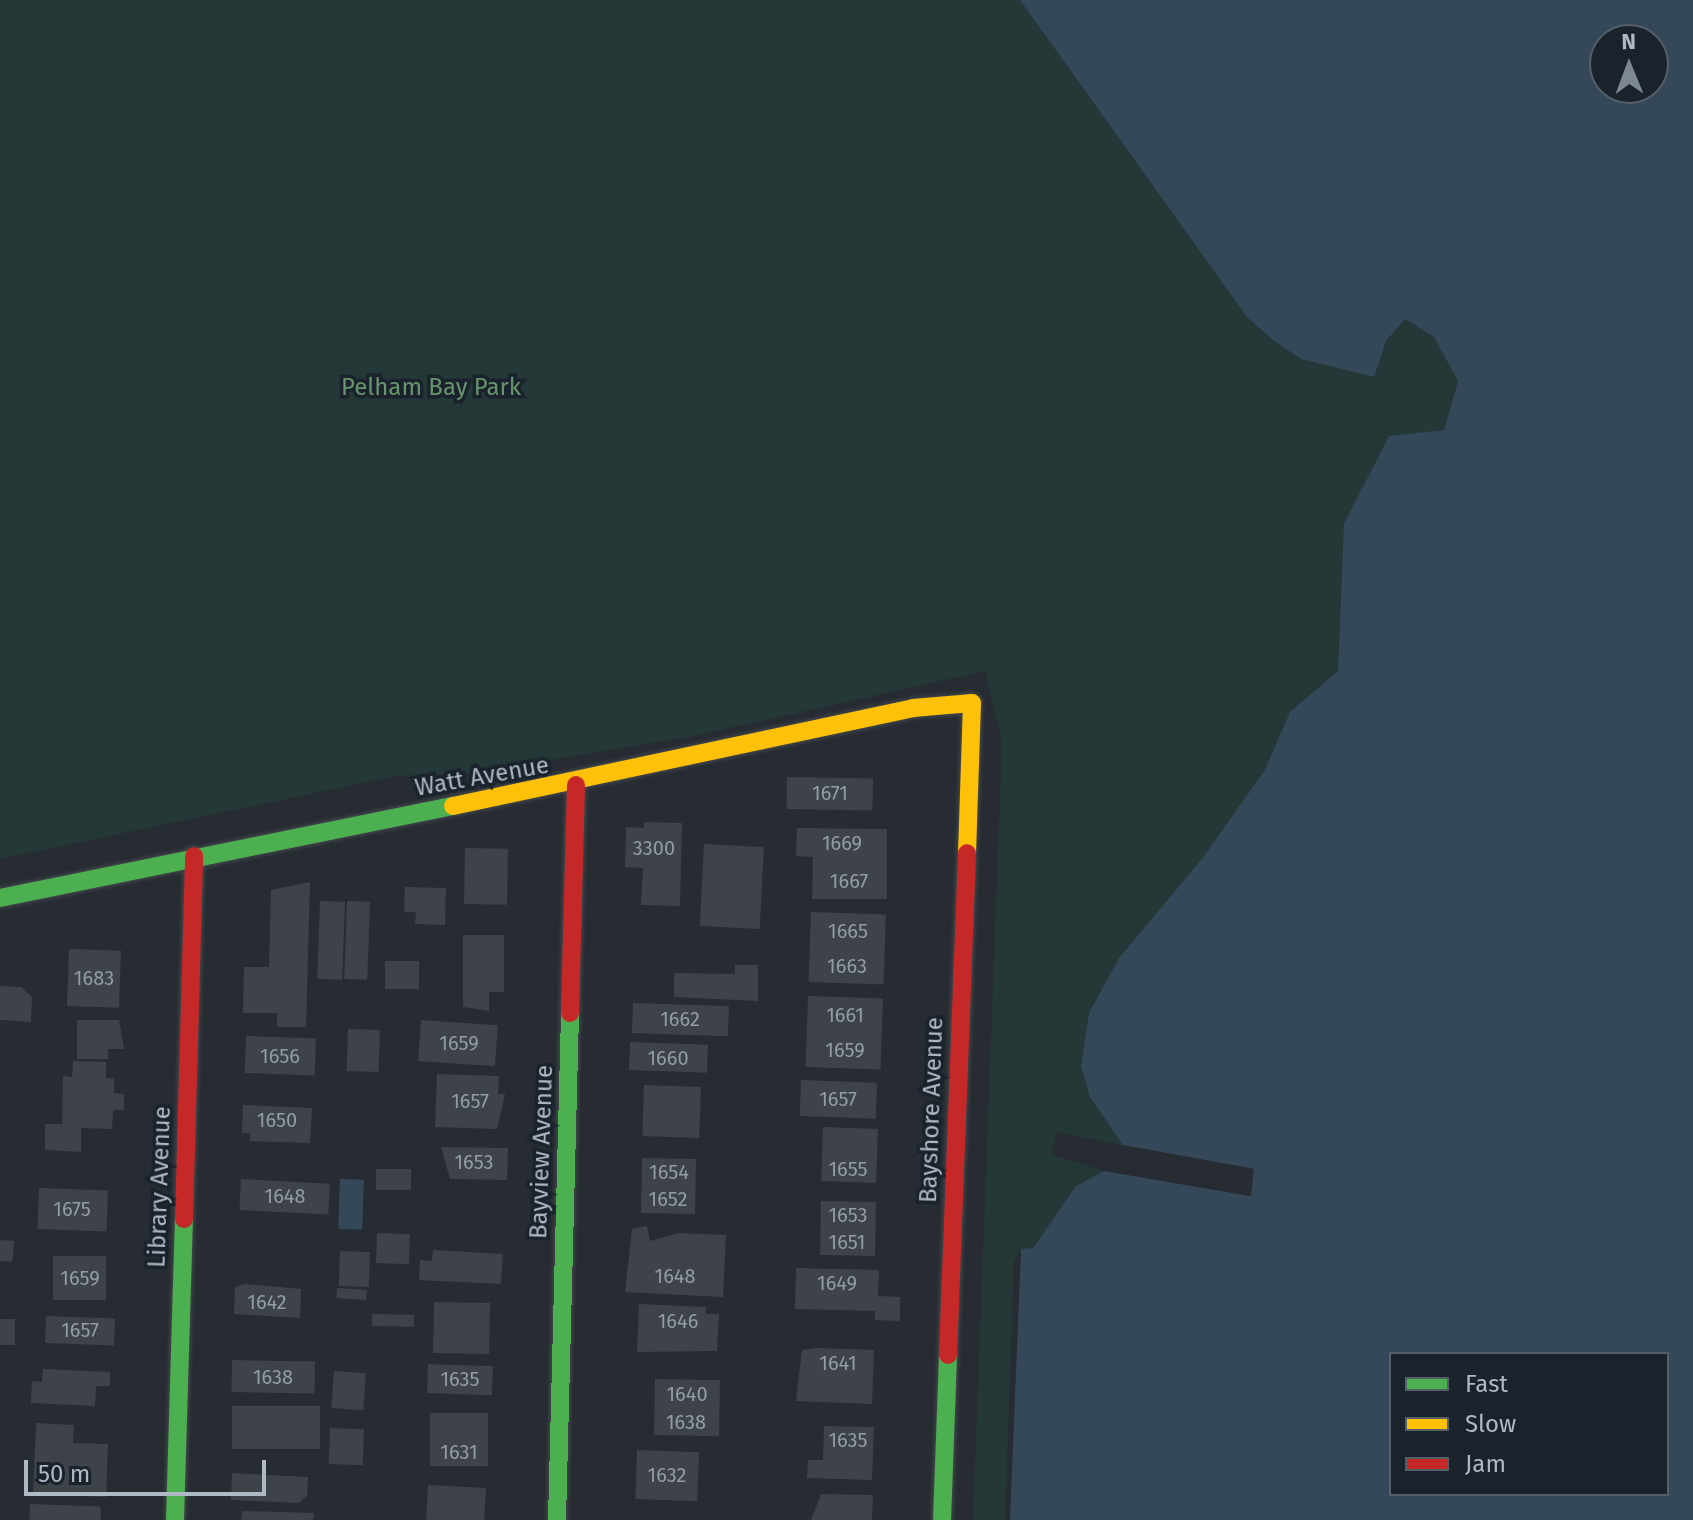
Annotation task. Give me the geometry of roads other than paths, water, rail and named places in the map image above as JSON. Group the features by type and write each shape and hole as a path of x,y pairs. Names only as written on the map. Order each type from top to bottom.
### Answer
{"street":[{"name":"Watt Avenue","path":"0,898 194,856 576,785 913,708 972,703"},
{"name":"Bayshore Avenue","path":"942,1520 972,703"},
{"name":"Bayview Avenue","path":"557,1520 576,785"},
{"name":"Library Avenue","path":"175,1520 194,856"}],"water":[{"path":"1020,0 1693,0 1693,1520 1010,1520 1021,1249 1033,1248 1076,1186 1104,1171 1250,1196 1253,1169 1123,1145 1090,1097 1081,1066 1089,1013 1119,958 1202,859 1265,770 1290,712 1338,671 1344,524 1389,436 1444,430 1458,381 1434,337 1405,319 1386,341 1374,377 1301,359 1247,317"},
{"path":"340,1179 364,1180 362,1230 338,1229"}],"park label":[{"name":"Pelham Bay Park","path":"431,388"}]}
